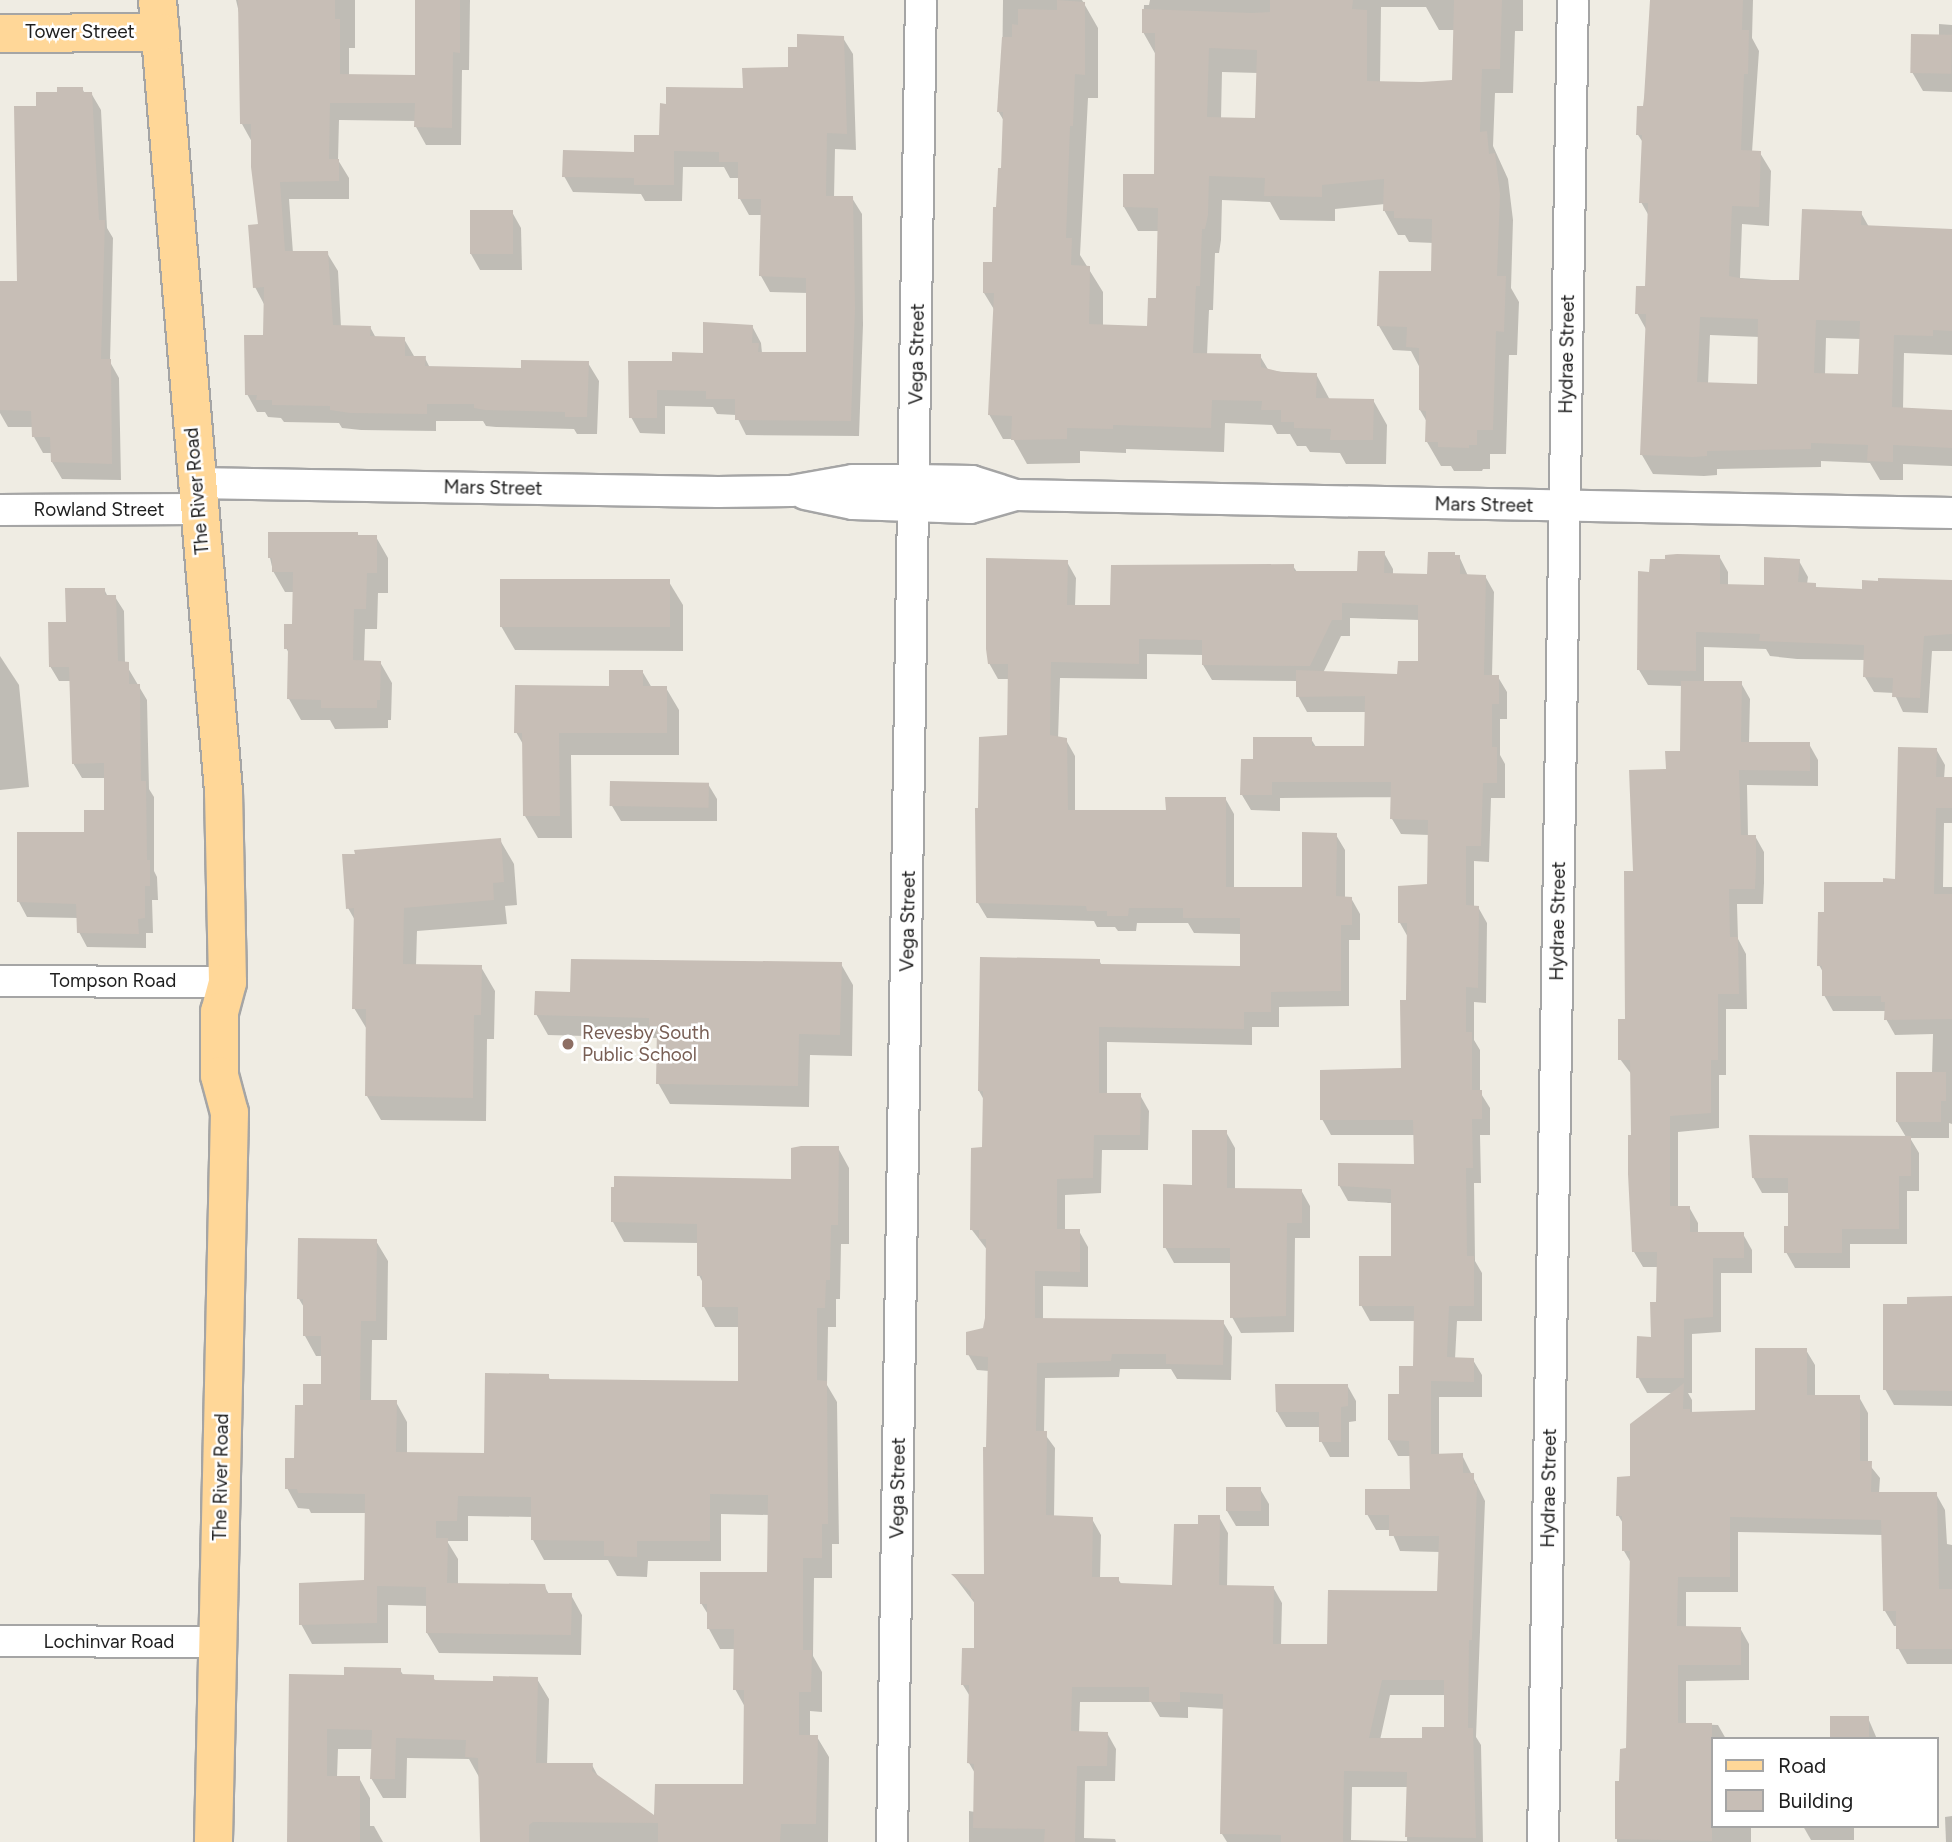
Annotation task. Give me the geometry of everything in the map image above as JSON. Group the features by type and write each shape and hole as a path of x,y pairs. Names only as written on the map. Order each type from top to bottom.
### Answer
{"main road":[{"name":"Tower Street","path":"0,33 158,16"},
{"name":"The River Road","path":"158,16 196,496 223,791 227,982 219,1011 219,1075 229,1112 213,1842"}],"street":[{"name":"Vega Street","path":"892,1842 921,0"},
{"name":"Hydrae Street","path":"1543,1842 1573,0"},
{"name":"Mars Street","path":"196,496 790,491 853,480 914,493 972,481 1016,495 1952,513"},
{"name":"Rowland Street","path":"0,510 196,496"},
{"name":"Tompson Road","path":"0,981 227,982"},
{"name":"Lochinvar Road","path":"0,1641 218,1642"}],"building":[{"path":"238,0 335,0 335,19 340,19 340,74 415,75 415,0 460,0 460,53 453,52 452,128 414,127 415,103 330,103 329,159 339,159 339,181 280,182 285,251 328,251 333,325 371,326 370,336 405,337 405,356 426,356 425,366 521,368 521,360 589,361 587,417 565,417 565,412 485,410 474,408 474,404 427,404 427,414 350,413 330,410 330,406 272,405 272,400 256,400 257,395 245,395 244,335 263,335 264,287 253,288 248,225 258,224 251,167 251,124 240,124"},
{"path":"1057,0 1085,2 1085,75 1075,74 1073,126 1070,126 1066,238 1072,238 1071,265 1090,266 1089,324 1147,326 1148,298 1156,298 1158,208 1123,207 1123,174 1154,174 1155,33 1142,33 1142,9 1252,13 1270,12 1270,0 1353,0 1352,9 1367,10 1367,81 1422,82 1452,80 1454,0 1502,0 1500,69 1482,69 1480,132 1487,131 1489,154 1495,153 1500,194 1497,276 1506,276 1504,332 1496,331 1493,430 1477,430 1477,445 1469,445 1469,448 1438,447 1438,442 1425,442 1426,411 1419,410 1419,348 1406,347 1407,327 1377,326 1379,271 1431,271 1432,219 1394,218 1394,211 1383,211 1384,179 1322,185 1322,197 1264,196 1265,178 1209,176 1208,215 1205,229 1202,229 1200,286 1196,286 1193,353 1261,354 1261,367 1281,372 1317,373 1316,398 1374,399 1373,440 1330,440 1331,429 1294,428 1294,422 1281,422 1281,410 1261,410 1262,401 1212,400 1211,428 1113,425 1113,429 1067,428 1067,439 1011,440 1012,416 988,415 994,293 983,293 983,262 992,262 993,207 996,207 998,168 1001,168 1003,112 997,112 1002,37 1012,37 1012,24 1018,25 1018,9 1057,10","holes":["1209,48 1257,50 1255,118 1207,117"]},
{"path":"1650,0 1743,0 1742,30 1749,30 1741,150 1761,151 1759,207 1732,206 1729,276 1750,280 1799,280 1802,209 1862,211 1861,225 1952,229 1952,331 1933,330 1933,336 1894,335 1892,407 1952,410 1952,448 1893,445 1893,462 1867,461 1868,445 1811,443 1811,449 1707,451 1707,456 1693,457 1640,455 1646,314 1635,314 1636,286 1645,286 1648,203 1639,203 1642,135 1636,135 1637,106 1643,106","holes":["1700,317 1758,319 1757,384 1697,382","1816,320 1860,321 1858,374 1814,373"]},
{"path":"797,34 844,36 847,134 827,133 826,196 853,196 855,308 851,421 735,420 735,399 706,399 706,391 657,390 657,418 629,418 628,361 672,361 672,352 703,353 703,322 753,325 752,343 759,343 758,352 806,352 806,278 759,276 761,199 738,199 738,162 719,162 719,152 674,151 674,185 634,185 634,178 562,177 563,150 634,152 634,135 659,135 660,103 666,104 666,87 743,88 742,68 788,67 788,47 797,47"},
{"path":"1911,34 1952,35 1951,74 1910,73"},
{"path":"57,87 83,87 83,92 92,92 99,220 105,220 101,359 111,359 112,464 51,462 50,437 32,437 31,411 0,410 0,281 17,281 14,106 36,106 36,92 57,92"},
{"path":"470,210 513,210 513,254 470,254"},
{"path":"268,532 358,532 358,535 377,535 377,573 367,573 366,609 354,609 353,660 381,661 380,700 377,700 377,708 321,708 321,700 287,699 288,649 284,649 284,624 292,624 293,572 272,572 272,558 268,558"},
{"path":"1358,551 1385,551 1384,573 1427,574 1428,552 1455,552 1455,555 1460,555 1460,574 1486,575 1484,675 1499,675 1499,704 1492,704 1492,747 1497,747 1497,783 1483,783 1481,846 1466,846 1466,905 1479,906 1478,988 1466,987 1466,1032 1472,1032 1472,1090 1482,1090 1482,1119 1472,1119 1473,1168 1466,1168 1467,1256 1474,1256 1474,1306 1449,1306 1447,1357 1474,1358 1474,1382 1431,1381 1431,1454 1463,1453 1463,1473 1474,1473 1474,1484 1477,1484 1472,1640 1469,1640 1468,1728 1473,1728 1476,1838 1405,1837 1407,1772 1344,1771 1343,1842 1281,1842 1281,1835 1220,1834 1223,1694 1180,1692 1180,1702 1149,1702 1149,1687 1072,1687 1071,1731 1108,1732 1107,1766 1077,1766 1075,1842 1044,1842 1045,1829 973,1828 974,1764 967,1763 969,1685 961,1685 962,1648 974,1648 974,1599 971,1599 971,1592 951,1574 984,1574 983,1447 986,1447 988,1357 966,1355 966,1332 983,1328 985,1318 986,1239 979,1239 979,1230 970,1230 971,1148 982,1147 983,1091 978,1091 980,957 1100,959 1100,964 1240,966 1240,918 1183,918 1183,908 1129,908 1128,916 1107,916 1107,911 1087,911 1086,906 976,903 975,808 978,808 979,737 1007,735 1008,664 988,664 986,649 986,558 1068,560 1067,605 1110,605 1111,565 1294,564 1294,571 1357,571","holes":["1342,603 1418,605 1418,661 1398,661 1397,674 1296,670 1296,697 1365,696 1364,746 1312,746 1312,737 1253,737 1253,759 1241,759 1240,795 1272,795 1272,782 1391,782 1390,819 1428,820 1427,884 1398,886 1398,923 1407,923 1406,1000 1400,1000 1401,1068 1320,1070 1320,1120 1413,1120 1414,1164 1338,1163 1338,1186 1391,1189 1391,1256 1359,1256 1359,1306 1414,1306 1413,1366 1399,1366 1399,1394 1388,1394 1388,1440 1409,1441 1410,1489 1365,1489 1365,1515 1389,1515 1389,1536 1439,1536 1437,1591 1328,1590 1327,1644 1273,1644 1274,1586 1219,1585 1220,1515 1198,1515 1198,1524 1174,1524 1172,1585 1119,1583 1119,1577 1092,1577 1093,1517 1046,1515 1047,1431 1036,1431 1037,1363 1111,1361 1112,1354 1166,1354 1166,1364 1223,1365 1224,1320 1035,1318 1035,1271 1080,1272 1080,1229 1057,1229 1057,1179 1093,1178 1094,1135 1140,1135 1141,1093 1099,1093 1099,1027 1244,1029 1244,1012 1271,1012 1271,992 1341,991 1341,925 1352,925 1352,897 1336,896 1337,833 1302,832 1302,887 1226,887 1226,797 1165,797 1166,810 1068,810 1067,738 1050,735 1051,662 1139,664 1139,639 1202,640 1202,665 1310,666 1332,620 1342,620","1382,1680 1444,1680 1444,1727 1422,1727 1422,1738 1369,1738"]},
{"path":"1665,555 1720,555 1720,584 1764,585 1764,557 1800,559 1798,582 1816,583 1816,587 1862,589 1862,580 1878,581 1878,578 1952,580 1952,634 1924,636 1920,698 1892,697 1893,678 1863,677 1864,645 1759,641 1760,634 1696,632 1696,671 1637,670 1638,571 1649,572 1650,559 1665,559"},
{"path":"500,579 670,579 670,627 500,627"},
{"path":"65,588 105,588 105,595 116,595 118,661 129,662 129,684 140,684 141,781 146,781 150,886 145,886 145,918 138,919 139,934 77,933 76,904 17,902 17,832 84,832 84,810 104,810 104,763 72,764 69,667 49,667 48,622 66,622"},
{"path":"609,670 643,670 643,686 667,686 667,733 559,733 560,816 523,816 522,733 514,733 515,685 609,686"},
{"path":"1681,681 1742,681 1741,742 1810,742 1810,771 1739,770 1741,835 1756,835 1756,866 1755,889 1729,889 1730,937 1738,937 1739,994 1718,994 1718,1060 1711,1060 1711,1113 1670,1116 1670,1206 1690,1206 1690,1232 1744,1232 1744,1258 1713,1258 1713,1317 1684,1319 1684,1378 1636,1378 1637,1336 1651,1337 1650,1302 1656,1302 1657,1252 1632,1252 1628,1174 1628,1135 1631,1135 1630,1060 1618,1060 1618,1019 1625,1019 1624,871 1633,871 1629,770 1666,769 1665,751 1680,751"},
{"path":"1898,747 1937,748 1936,777 1952,777 1952,808 1936,808 1934,894 1952,894 1952,1019 1884,1020 1885,1002 1881,1002 1881,996 1822,996 1822,966 1817,966 1818,912 1824,912 1824,882 1883,882 1883,878 1895,879"},
{"path":"610,781 709,783 709,808 610,806"},
{"path":"501,838 504,882 493,883 494,900 404,908 403,964 482,965 481,1015 474,1015 473,1098 365,1096 366,1009 352,1009 354,908 346,909 342,854 355,854 354,850"},
{"path":"571,959 842,962 840,1035 799,1034 798,1086 656,1084 657,1026 649,1026 649,1018 534,1015 535,991 570,992"},
{"path":"1896,1072 1946,1072 1946,1101 1941,1101 1941,1122 1896,1122"},
{"path":"1192,1130 1227,1130 1227,1188 1302,1189 1302,1223 1287,1223 1286,1316 1230,1318 1230,1248 1163,1248 1163,1184 1192,1185"},
{"path":"1749,1135 1911,1136 1911,1176 1899,1176 1899,1229 1842,1229 1842,1253 1784,1253 1784,1226 1788,1226 1788,1178 1752,1178"},
{"path":"839,1146 838,1225 831,1225 830,1280 826,1280 825,1308 817,1308 817,1380 827,1381 828,1524 822,1524 822,1558 803,1558 803,1650 812,1650 811,1692 799,1692 799,1735 818,1735 816,1824 781,1824 780,1842 658,1842 658,1823 533,1822 529,1825 529,1842 480,1842 478,1758 465,1757 466,1740 396,1738 395,1779 370,1779 372,1730 327,1729 327,1776 360,1776 360,1842 287,1842 289,1674 344,1675 344,1667 401,1668 401,1674 434,1675 434,1680 493,1681 493,1676 538,1677 536,1763 593,1763 592,1771 654,1815 655,1784 743,1784 744,1690 733,1690 734,1629 707,1629 707,1604 700,1604 700,1572 767,1572 768,1495 710,1494 710,1541 637,1541 637,1557 604,1556 604,1541 531,1540 531,1497 458,1496 457,1521 436,1521 436,1538 448,1538 447,1583 545,1584 547,1593 572,1593 571,1635 426,1633 426,1587 377,1586 377,1623 299,1625 299,1583 364,1580 365,1494 298,1493 297,1489 285,1489 285,1458 294,1458 295,1405 303,1405 303,1384 321,1384 321,1336 303,1336 303,1299 297,1299 298,1238 377,1239 376,1321 361,1321 360,1400 397,1400 396,1452 484,1453 485,1373 549,1374 549,1379 738,1381 738,1307 702,1307 702,1276 697,1276 697,1224 611,1222 611,1187 614,1187 614,1176 791,1179 791,1148"},
{"path":"1952,1296 1952,1391 1883,1390 1883,1304 1907,1304 1907,1297"},
{"path":"1755,1348 1807,1348 1807,1395 1860,1395 1860,1461 1872,1461 1871,1492 1937,1492 1939,1589 1952,1589 1952,1649 1896,1649 1896,1611 1883,1611 1881,1520 1730,1517 1730,1577 1678,1577 1677,1626 1741,1627 1741,1665 1678,1665 1678,1723 1712,1723 1712,1841 1615,1839 1615,1781 1619,1781 1620,1749 1626,1748 1630,1551 1622,1551 1622,1516 1616,1516 1617,1477 1630,1476 1630,1424 1684,1383 1683,1409 1690,1409 1690,1412 1755,1410"},
{"path":"1275,1384 1348,1384 1348,1406 1341,1407 1341,1442 1319,1442 1319,1412 1276,1412"},
{"path":"1226,1487 1261,1487 1261,1511 1226,1511"},
{"path":"1830,1716 1869,1716 1869,1737 1830,1737"}],"place":[{"name":"Revesby South Public School","path":"568,1044"}]}
